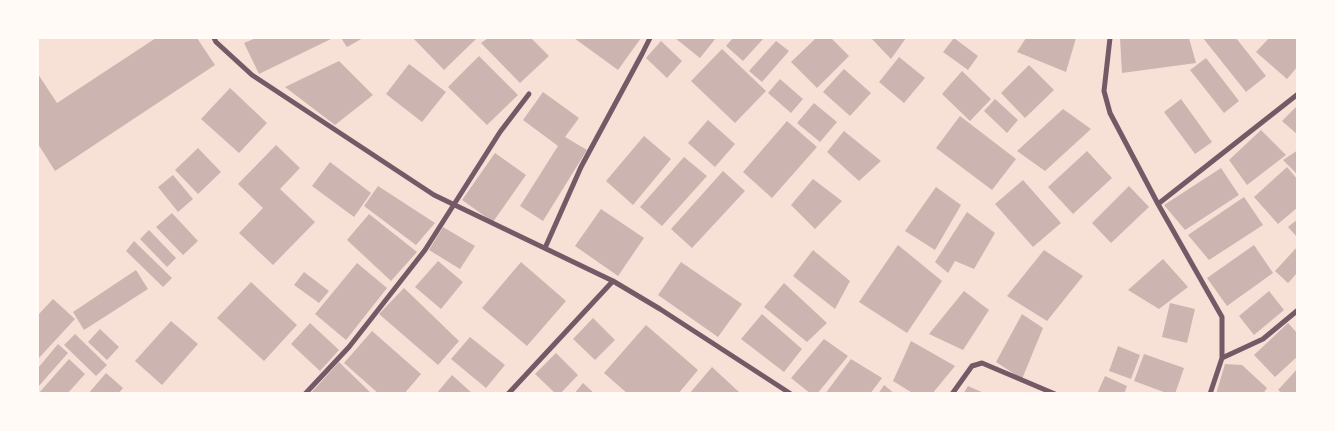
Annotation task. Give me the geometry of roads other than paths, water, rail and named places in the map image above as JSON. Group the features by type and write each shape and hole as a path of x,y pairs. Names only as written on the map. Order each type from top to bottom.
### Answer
{"street":[{"path":"214,38 216,42 252,74 434,195 613,281 660,309 791,394"},
{"path":"545,248 582,167 650,38"},
{"path":"1110,38 1104,90 1110,113 1158,204 1222,317 1222,358 1210,394"},
{"path":"305,394 349,347 425,250 500,132 529,94"},
{"path":"1158,204 1298,94"},
{"path":"508,394 613,281"},
{"path":"1222,358 1263,338 1298,310"},
{"path":"952,394 972,366 982,363 1055,394"}]}
